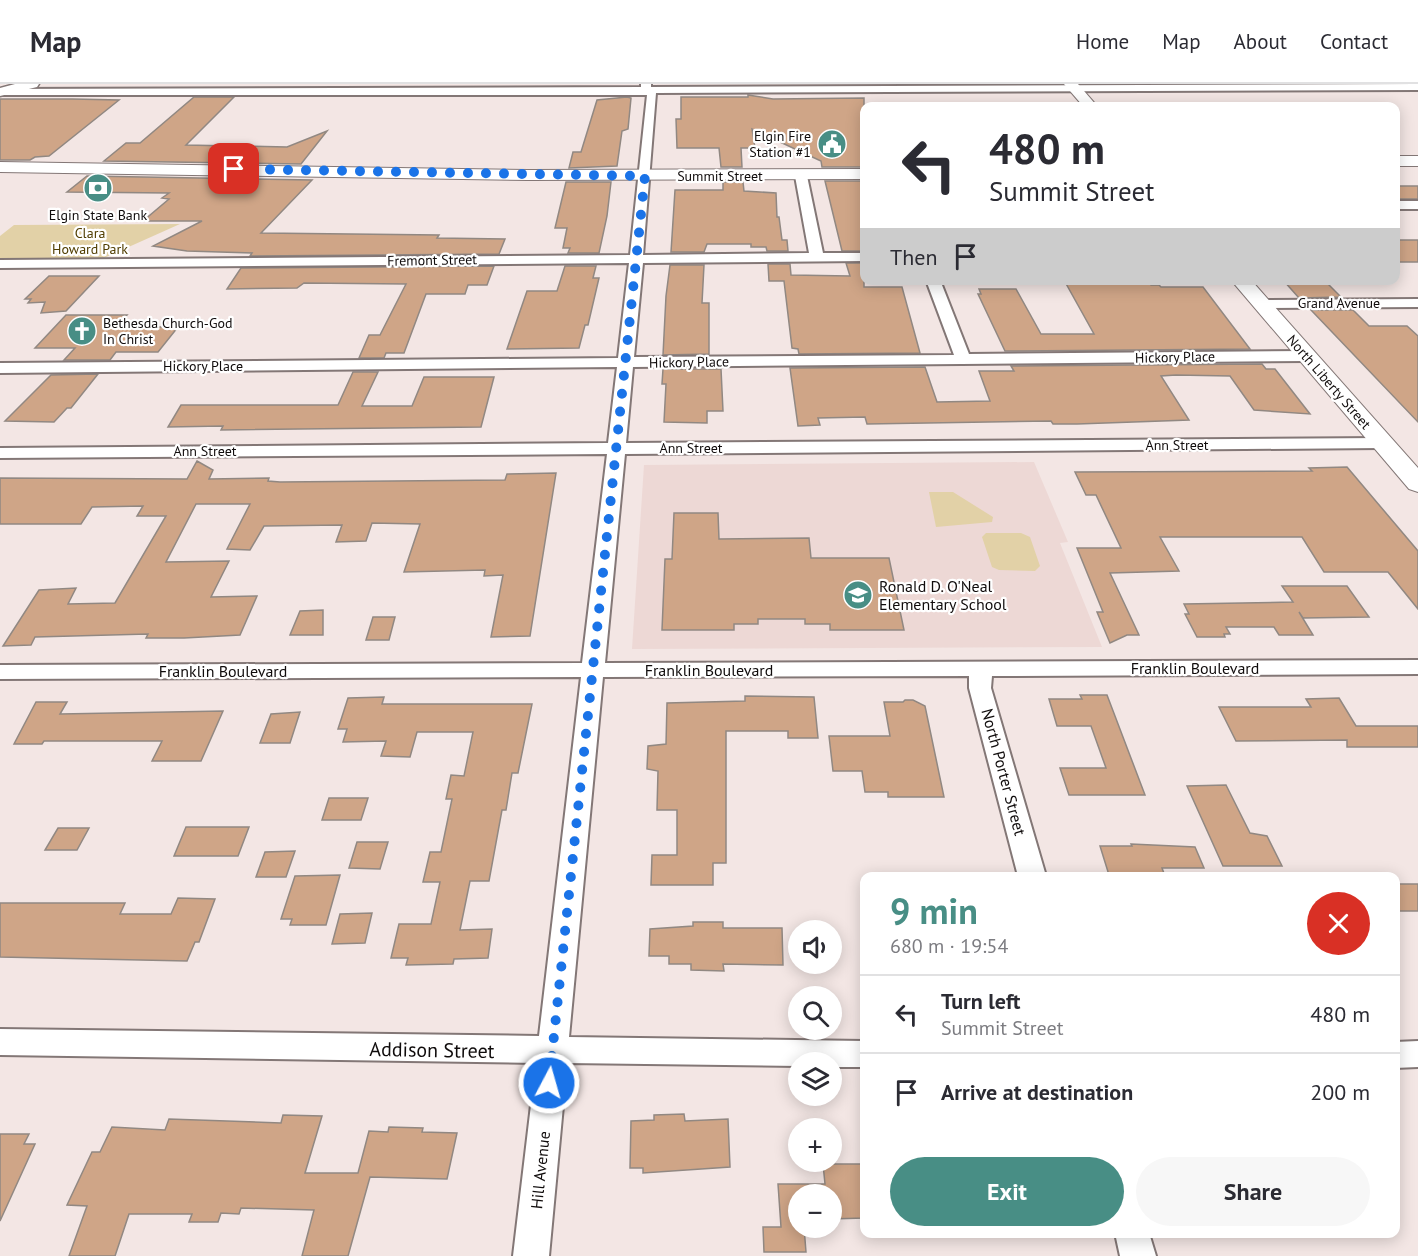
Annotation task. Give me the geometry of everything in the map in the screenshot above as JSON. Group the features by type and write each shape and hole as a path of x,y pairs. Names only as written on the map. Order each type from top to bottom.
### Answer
{"main road":[{"path":"0,92 32,84"},
{"path":"1072,86 1086,102"},
{"path":"1400,161 1418,161"},
{"name":"Summit Street","path":"0,167 645,176 860,174"},
{"name":"North Liberty Street","path":"1244,285 1418,484"}],"street":[{"path":"1394,86 1411,96"},
{"path":"0,92 648,87 1418,87"},
{"name":"Hill Avenue","path":"531,1256 645,176 652,94 648,87"},
{"path":"801,176 817,258"},
{"path":"1400,205 1418,205"},
{"name":"Fremont Street","path":"0,264 860,257"},
{"path":"935,285 963,360"},
{"name":"Grand Avenue","path":"1261,304 1418,303"},
{"name":"Hickory Place","path":"0,368 1305,356"},
{"name":"Ann Street","path":"0,453 1382,443"},
{"name":"Franklin Boulevard","path":"0,672 1418,667"},
{"name":"North Porter Street","path":"981,668 980,688 1031,872"},
{"name":"Addison Street","path":"0,1042 860,1054"},
{"path":"1400,1055 1418,1054"},
{"path":"1133,1238 1138,1256"}],"shaded area":[{"name":"Ronald D. O'Neal Elementary School","path":"1034,462 1068,542 1060,543 1102,647 632,649 644,465"}],"green space":[{"name":"Clara Howard Park","path":"180,224 104,258 0,258 0,236 14,225"},
{"path":"929,492 953,492 993,517 992,522 936,527"},
{"path":"986,533 1021,533 1030,537 1040,566 1035,571 999,570 992,567 982,537"}],"building":[{"path":"748,95 773,99 864,98 864,102 860,102 860,167 822,167 821,161 752,129 755,148 741,148 742,167 721,167 719,148 677,148 676,119 681,119 681,97 748,97"},
{"path":"194,97 234,97 186,145 287,147 327,131 301,164 104,161 126,143 140,143"},
{"path":"631,98 628,129 622,131 617,166 569,168 573,152 581,152 597,100"},
{"path":"0,99 119,100 49,156 35,157 30,160 0,160"},
{"path":"87,176 312,180 261,233 439,235 437,238 505,239 499,254 250,256 252,253 187,251 153,246 202,221 143,221 169,199 162,198 169,193 67,192"},
{"path":"825,181 860,181 860,251 842,251"},
{"path":"566,182 611,182 599,253 568,253 570,248 563,248 567,228 555,228"},
{"path":"723,182 743,182 744,191 776,193 777,217 779,217 782,240 787,240 788,251 767,251 766,247 751,247 751,244 707,244 704,252 671,252 675,190 723,190"},
{"path":"1400,186 1418,186 1418,199 1400,199"},
{"path":"1400,240 1418,240 1418,262 1400,262"},
{"path":"846,263 860,263 860,285 864,287 902,287 920,353 799,354 798,349 792,348 784,281 769,281 768,264 790,264 791,275 850,276"},
{"path":"670,265 704,265 702,303 709,303 709,354 663,355"},
{"path":"494,266 487,285 468,285 465,294 426,294 404,353 386,353 384,358 359,358 369,335 380,335 406,284 304,283 297,288 227,289 241,268"},
{"path":"565,266 596,266 593,278 599,278 588,325 585,325 579,348 507,349 527,291 557,291"},
{"path":"49,276 99,276 66,311 41,313 45,302 28,303 31,299 25,299"},
{"path":"1067,285 1203,287 1250,349 1005,351 978,294 981,294 979,289 1016,289 1041,334 1094,334"},
{"path":"1287,285 1329,285 1341,297 1299,298"},
{"path":"1311,310 1353,310 1369,326 1407,326 1418,336 1418,422"},
{"path":"66,315 127,315 116,327 178,327 158,352 116,352 110,360 64,360 75,348 35,348"},
{"path":"1262,364 1266,369 1275,369 1310,414 1254,410 1230,376 1176,375 1161,376 1189,420 1077,424 1053,424 1051,421 867,424 865,417 818,418 820,425 798,426 790,368 925,367 937,402 990,401 979,371 1014,371 1011,366"},
{"path":"663,369 721,369 723,411 707,411 707,423 664,422 666,384 662,384"},
{"path":"353,372 378,372 362,406 412,406 424,377 494,377 481,427 221,430 223,426 168,427 181,405 338,405"},
{"path":"98,374 71,408 67,408 54,422 5,421 51,375"},
{"path":"197,461 213,470 209,479 269,478 268,481 280,482 505,480 507,474 556,473 530,636 491,637 503,575 484,576 485,570 404,572 420,524 372,523 366,541 336,542 342,525 264,526 250,550 227,549 250,504 196,504 166,562 229,561 211,597 257,596 240,635 184,638 146,638 148,634 35,637 31,645 3,646 39,590 76,588 68,604 115,603 166,516 137,516 143,506 92,507 81,524 0,524 0,478 187,479"},
{"path":"1347,467 1418,551 1418,609 1388,572 1324,572 1302,537 1160,537 1179,571 1110,573 1139,635 1127,635 1110,643 1097,612 1103,612 1077,548 1121,548 1096,495 1086,495 1075,472 1312,471 1309,468"},
{"path":"674,513 718,513 719,539 809,538 811,558 889,558 904,630 830,630 830,624 805,624 805,619 758,619 758,624 734,624 734,630 662,630 665,559 672,559"},
{"path":"1282,586 1347,586 1369,617 1303,618 1299,612 1313,635 1279,635 1274,627 1226,627 1230,634 1224,634 1225,637 1197,637 1185,614 1189,614 1184,604 1293,602"},
{"path":"323,610 323,635 290,635 300,611"},
{"path":"373,617 395,617 389,640 366,640"},
{"path":"1080,695 1107,695 1145,795 1069,795 1060,768 1106,768 1091,726 1057,726 1049,699 1082,699"},
{"path":"745,696 814,697 818,738 788,738 788,731 726,731 726,863 713,863 713,885 651,885 652,855 677,855 677,810 657,810 658,771 647,769 648,746 666,744 667,703 745,701"},
{"path":"384,697 382,704 532,704 518,773 512,773 506,810 502,810 489,881 470,881 460,930 492,929 488,958 454,959 453,964 406,965 408,958 391,958 399,924 431,924 440,882 423,882 430,852 441,852 452,799 446,799 451,775 464,776 473,732 417,732 410,757 381,756 386,741 343,742 347,729 338,729 348,698"},
{"path":"1339,698 1356,726 1418,726 1418,747 1347,747 1347,740 1236,741 1219,707 1311,707 1306,699"},
{"path":"913,700 925,706 944,797 888,797 888,792 865,792 862,771 833,771 829,736 890,736 884,702 903,702"},
{"path":"36,702 67,702 60,714 223,711 201,761 152,761 162,741 44,741 42,744 14,744"},
{"path":"300,712 290,743 260,743 271,714"},
{"path":"1226,785 1250,833 1267,836 1282,866 1223,866 1187,786"},
{"path":"329,798 368,798 361,820 322,820"},
{"path":"186,827 249,827 238,856 174,856"},
{"path":"58,828 89,828 77,850 45,850"},
{"path":"357,842 388,842 380,869 349,868"},
{"path":"1131,844 1195,847 1204,868 1162,868 1164,872 1108,872 1100,846 1132,846"},
{"path":"295,851 286,877 256,877 265,852"},
{"path":"340,875 326,925 290,925 292,919 281,919 295,876"},
{"path":"1400,884 1418,884 1418,911 1400,911"},
{"path":"178,898 215,899 199,942 195,942 187,961 0,957 0,903 125,903 120,914 171,914"},
{"path":"372,913 365,943 332,944 340,914"},
{"path":"693,922 723,922 723,928 782,928 783,965 723,964 724,971 691,970 691,964 669,964 669,956 649,956 650,929 693,926"},
{"path":"684,1114 685,1121 728,1119 730,1167 643,1173 643,1168 630,1168 631,1121 654,1120 654,1115"},
{"path":"283,1115 322,1116 305,1173 358,1173 369,1131 388,1132 389,1127 423,1128 422,1132 457,1133 447,1179 370,1177 348,1256 302,1256 314,1210 241,1208 239,1214 221,1213 218,1222 189,1222 192,1214 129,1214 115,1256 69,1256 87,1206 67,1205 92,1152 100,1152 112,1127 165,1130 169,1119 281,1123"},
{"path":"0,1134 29,1134 24,1144 35,1144 0,1221"},
{"path":"842,1164 860,1164 860,1218 842,1219 842,1184 825,1184 824,1172 842,1172"},
{"path":"778,1184 788,1184 788,1238 805,1238 806,1252 764,1252 763,1227 781,1227"}],"place":[{"name":"Elgin Fire Station #1","path":"832,144"},
{"name":"Elgin State Bank","path":"98,188"},
{"name":"Bethesda Church-God In Christ","path":"82,331"},
{"name":"Ronald D. O'Neal Elementary School","path":"858,595"}],"route":[{"path":"234,169 470,175 645,176 549,1083"}]}
